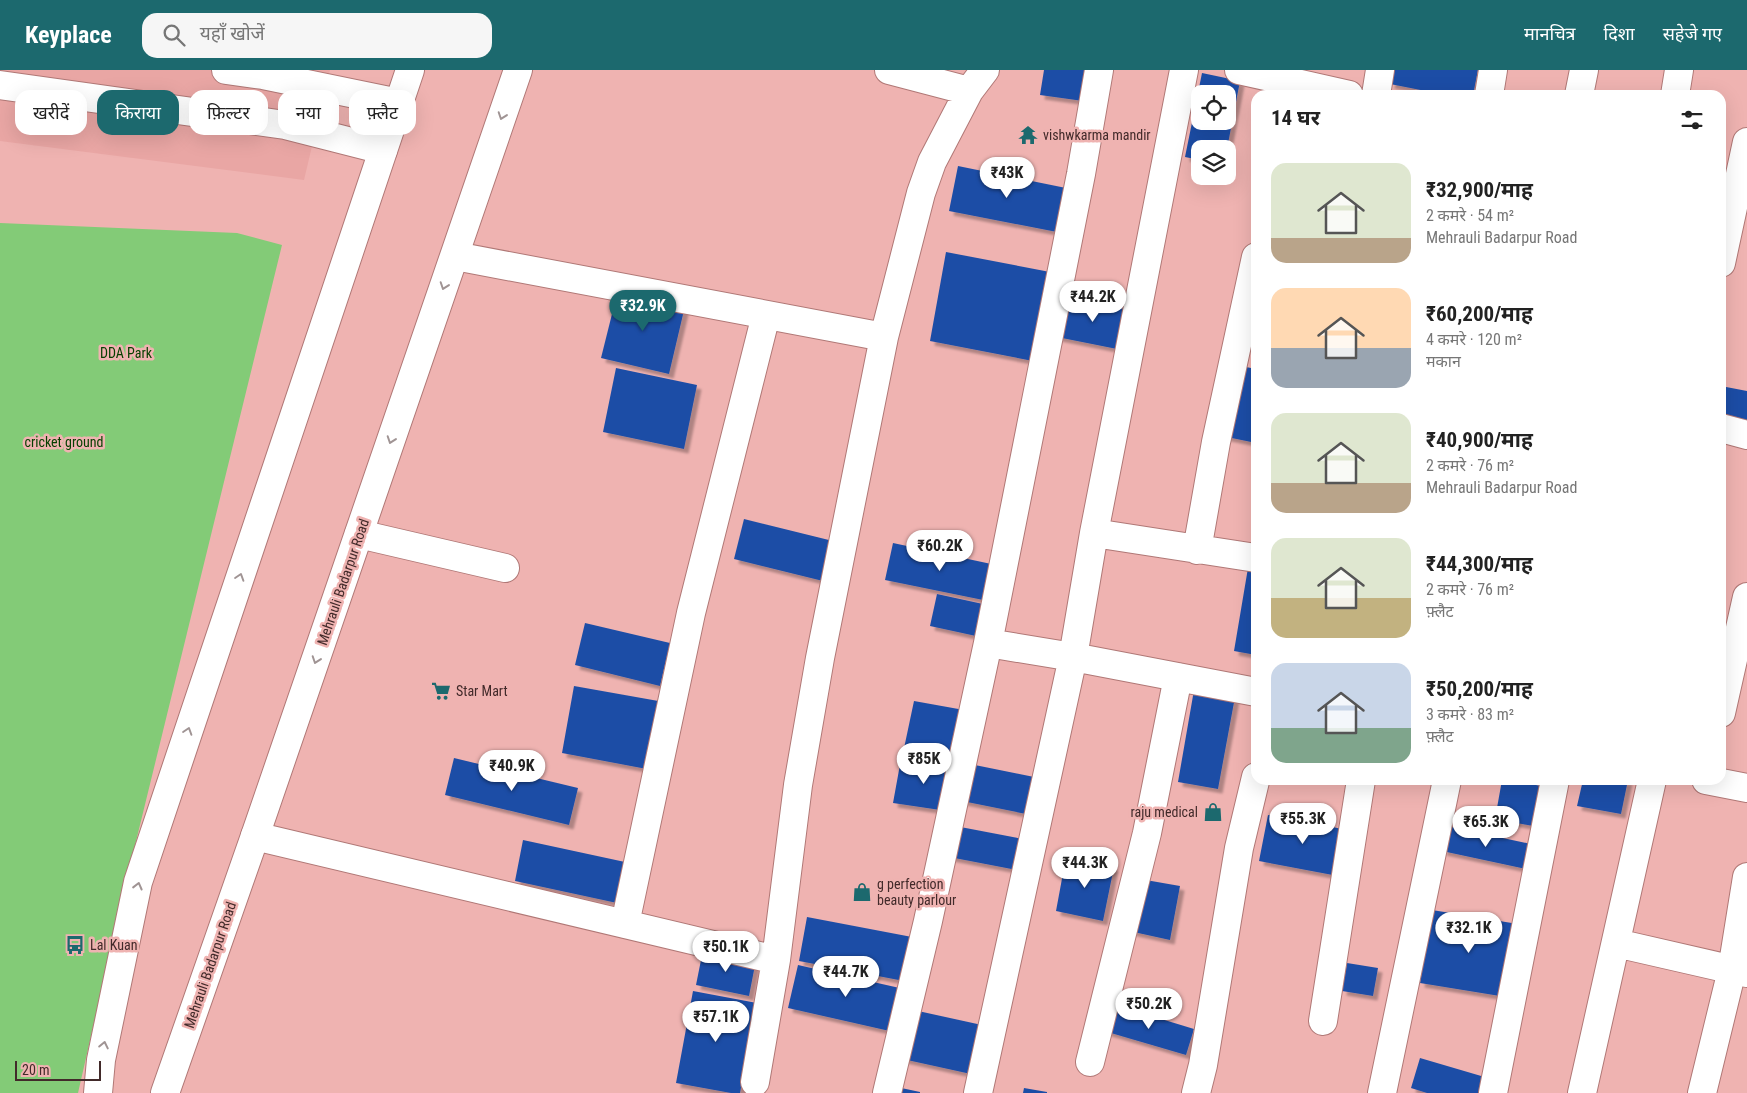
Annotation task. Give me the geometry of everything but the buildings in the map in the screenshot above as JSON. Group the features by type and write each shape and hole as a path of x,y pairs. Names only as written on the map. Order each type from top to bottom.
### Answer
{"street":[{"path":"226,70 276,74 349,91"},
{"path":"403,90 410,70"},
{"name":"Mehrauli Badarpur Road","path":"165,1093 256,836 518,70"},
{"path":"755,1082 776,960 798,785 822,648 884,337 913,223 932,162 977,80 888,70"},
{"path":"886,1093 928,921 988,643 1081,174 1099,70"},
{"path":"978,1093 1073,657 1094,533 1184,70"},
{"path":"1239,70 1293,89"},
{"path":"1377,90 1380,70"},
{"path":"1490,90 1492,70"},
{"path":"1581,90 1584,70"},
{"path":"1676,90 1679,70"},
{"path":"0,85 285,125 383,150"},
{"path":"98,1093 102,1060 138,882 388,135"},
{"path":"1726,235 1736,180 1747,142"},
{"path":"455,256 884,337"},
{"path":"1197,550 1216,442 1251,280"},
{"path":"625,924 691,613 766,315"},
{"path":"1726,429 1747,435"},
{"path":"1094,533 1251,557"},
{"path":"359,534 505,568"},
{"path":"1726,691 1747,598"},
{"path":"988,643 1073,657 1251,691"},
{"path":"1090,1062 1147,833 1178,677"},
{"path":"1726,784 1747,788"},
{"path":"1196,1093 1203,1065 1239,848 1254,785"},
{"path":"1323,1021 1359,785"},
{"path":"1382,1093 1446,785"},
{"path":"1493,1093 1555,785"},
{"path":"1582,1093 1651,785"},
{"path":"256,836 776,960"},
{"path":"1702,1093 1739,971 1747,877"},
{"path":"1616,943 1739,971"}],"shaded area":[{"path":"0,70 330,70 325,90 278,90 278,135 315,135 304,180 0,141"}],"green space":[{"name":"DDA Park","path":"0,223 237,233 282,245 127,878 78,1093 0,1093"}],"place":[{"name":"vishwkarma mandir","path":"1028,135"},
{"name":"Star Mart","path":"441,691"},
{"name":"raju medical","path":"1213,812"},
{"name":"g perfection beauty parlour","path":"862,892"},
{"name":"Lal Kuan","path":"75,945"}],"park label":[{"name":"cricket ground","path":"64,442"}]}
